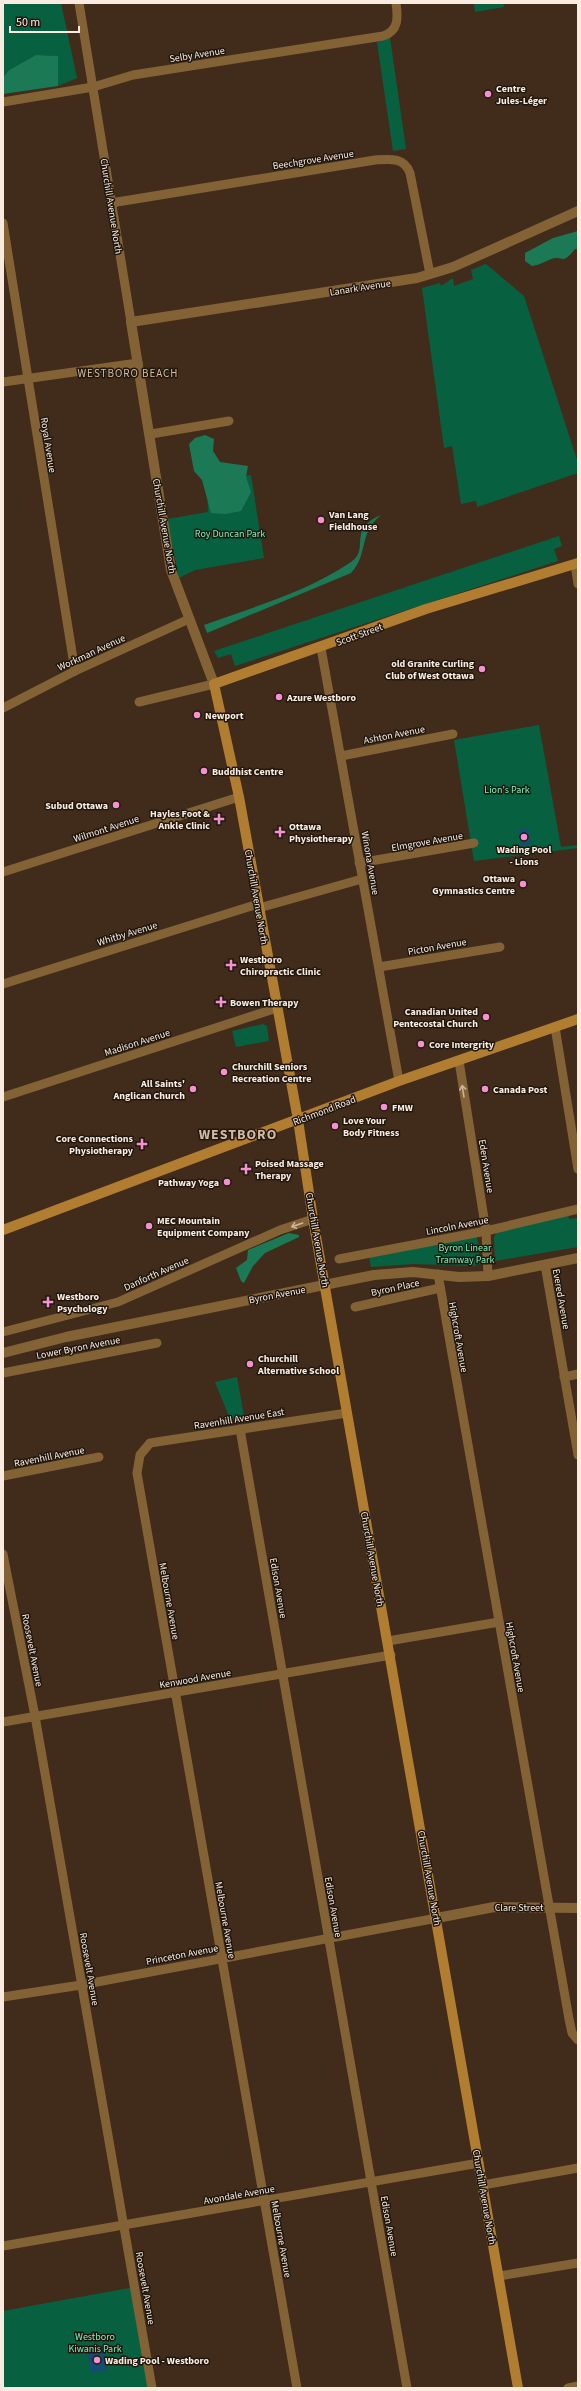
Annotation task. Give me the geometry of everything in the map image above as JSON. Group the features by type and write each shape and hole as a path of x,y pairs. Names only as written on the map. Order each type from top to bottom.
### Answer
{"main road":[{"name":"Scott Street","path":"214,684 321,648 426,609 576,563"},
{"name":"Churchill Avenue North","path":"214,684 239,797 298,1120 313,1219 391,1655 518,2388"},
{"name":"Richmond Road","path":"3,1230 399,1081 578,1019"}],"street":[{"name":"Churchill Avenue North","path":"80,3 111,203 151,434 170,563 189,619 214,684"},
{"name":"Selby Avenue","path":"3,102 93,87 133,75 383,36 393,30 397,21 396,3"},
{"name":"Beechgrove Avenue","path":"111,203 375,160 398,160 406,165 410,174 430,274"},
{"name":"Lanark Avenue","path":"131,322 430,274 453,267 578,211"},
{"name":"Royal Avenue","path":"3,222 75,671"},
{"path":"3,382 138,363"},
{"path":"151,434 229,421"},
{"path":"576,563 578,584"},
{"name":"Workman Avenue","path":"3,708 75,671 189,619"},
{"name":"Winona Avenue","path":"321,648 399,1081"},
{"name":"Scott Street","path":"139,702 214,684"},
{"name":"Ashton Avenue","path":"341,756 453,734"},
{"name":"Wilmont Avenue","path":"3,872 239,797"},
{"name":"Elmgrove Avenue","path":"360,863 474,843"},
{"name":"Whitby Avenue","path":"3,984 258,906 362,879"},
{"name":"Picton Avenue","path":"379,968 500,947"},
{"name":"Madison Avenue","path":"3,1097 277,1008"},
{"path":"555,1027 578,1169"},
{"name":"Eden Avenue","path":"459,1061 486,1231 488,1276"},
{"name":"Lincoln Avenue","path":"339,1259 486,1231 578,1209"},
{"name":"Danforth Avenue","path":"3,1332 118,1302 280,1230 313,1219"},
{"name":"Byron Avenue","path":"3,1353 66,1337 325,1285 399,1272 488,1276 578,1258"},
{"name":"Evered Avenue","path":"545,1265 578,1455"},
{"name":"Highcroft Avenue","path":"438,1274 570,2026 572,2033 578,2040"},
{"name":"Byron Place","path":"355,1307 440,1288"},
{"name":"Lower Byron Avenue","path":"3,1373 157,1343"},
{"path":"564,1377 578,1374"},
{"name":"Ravenhill Avenue East","path":"140,1455 150,1443 347,1413"},
{"name":"Edison Avenue","path":"240,1429 407,2388"},
{"name":"Melbourne Avenue","path":"140,1455 137,1473 297,2388"},
{"name":"Ravenhill Avenue","path":"3,1476 99,1457"},
{"name":"Roosevelt Avenue","path":"3,1554 35,1716 152,2388"},
{"path":"388,1641 499,1622"},
{"name":"Kenwood Avenue","path":"3,1722 391,1655"},
{"name":"Clare Street","path":"437,1918 494,1907 578,1908"},
{"name":"Princeton Avenue","path":"3,1997 81,1985 222,1957 329,1939 437,1918"},
{"name":"Avondale Avenue","path":"3,2244 124,2226 479,2163"},
{"path":"483,2185 578,2168"},
{"path":"499,2276 578,2264"},
{"path":"568,2388 578,2386"}],"green space":[{"path":"3,3 61,3 77,78 58,86 58,56 36,55 9,70 3,78"},
{"path":"474,3 503,3 504,7 475,12"},
{"path":"390,38 406,149 393,151 377,42"},
{"path":"36,55 58,56 58,86 3,94 3,78 9,70"},
{"path":"578,231 578,249 575,249 565,259 555,258 532,266 525,261 525,253 553,238"},
{"path":"486,264 524,296 578,463 578,473 477,507 476,501 461,504 452,446 444,448 422,288 440,283 441,286 453,278 454,286 473,279 471,270"},
{"path":"205,435 214,439 213,451 220,462 248,466 246,477 251,492 241,511 226,514 211,513 202,480 194,471 189,444 195,438"},
{"name":"Roy Duncan Park","path":"251,475 264,558 195,570 179,578 167,519 208,512 207,482"},
{"path":"381,515 369,529 357,566 351,573 207,633 204,625 298,590 334,573 351,562 357,557 361,533 364,527 370,521"},
{"path":"559,536 562,546 554,549 558,561 235,666 231,654 218,658 214,651"},
{"name":"Lion's Park","path":"539,725 561,847 578,845 578,848 474,861 454,740"},
{"path":"263,1024 267,1026 269,1041 236,1047 232,1031"},
{"name":"Byron Linear Tramway Park","path":"568,1212 569,1219 578,1218 578,1247 495,1261 494,1238 496,1233"},
{"path":"289,1233 299,1235 299,1237 265,1253 253,1266 244,1283 241,1281 236,1268 247,1260 248,1250"},
{"name":"Byron Linear Tramway Park","path":"477,1237 480,1264 474,1266 414,1264 371,1267 369,1256"},
{"path":"237,1377 244,1416 230,1419 215,1382"},
{"name":"Westboro Kiwanis Park","path":"135,2287 152,2388 3,2388 3,2311"}],"water":[{"name":"Wading Pool - Lions","path":"528,828 531,844 521,846 518,830"},
{"name":"Wading Pool - Westboro","path":"103,2347 107,2370 91,2373 87,2350"}],"place":[{"name":"Centre Jules-Léger","path":"488,94"},
{"name":"Van Lang Fieldhouse","path":"321,520"},
{"name":"old Granite Curling Club of West Ottawa","path":"482,669"},
{"name":"Azure Westboro","path":"279,697"},
{"name":"Newport","path":"197,715"},
{"name":"Buddhist Centre","path":"204,771"},
{"name":"Subud Ottawa","path":"116,805"},
{"name":"Hayles Foot & Ankle Clinic","path":"219,819"},
{"name":"Ottawa Physiotherapy","path":"280,832"},
{"name":"Wading Pool - Lions","path":"524,837"},
{"name":"Ottawa Gymnastics Centre","path":"523,884"},
{"name":"Westboro Chiropractic Clinic","path":"231,965"},
{"name":"Bowen Therapy","path":"221,1002"},
{"name":"Canadian United Pentecostal Church","path":"486,1017"},
{"name":"Core Intergrity","path":"421,1044"},
{"name":"Churchill Seniors Recreation Centre","path":"224,1072"},
{"name":"All Saints' Anglican Church","path":"193,1089"},
{"name":"Canada Post","path":"485,1089"},
{"name":"FMW","path":"384,1107"},
{"name":"Love Your Body Fitness","path":"335,1126"},
{"name":"Core Connections Physiotherapy","path":"142,1144"},
{"name":"Poised Massage Therapy","path":"246,1169"},
{"name":"Pathway Yoga","path":"227,1182"},
{"name":"MEC Mountain Equipment Company","path":"149,1226"},
{"name":"Westboro Psychology","path":"48,1302"},
{"name":"Churchill Alternative School","path":"250,1364"},
{"name":"Wading Pool - Westboro","path":"97,2360"}],"district":[{"name":"WESTBORO BEACH","path":"128,373"},
{"name":"WESTBORO","path":"238,1134"}]}
